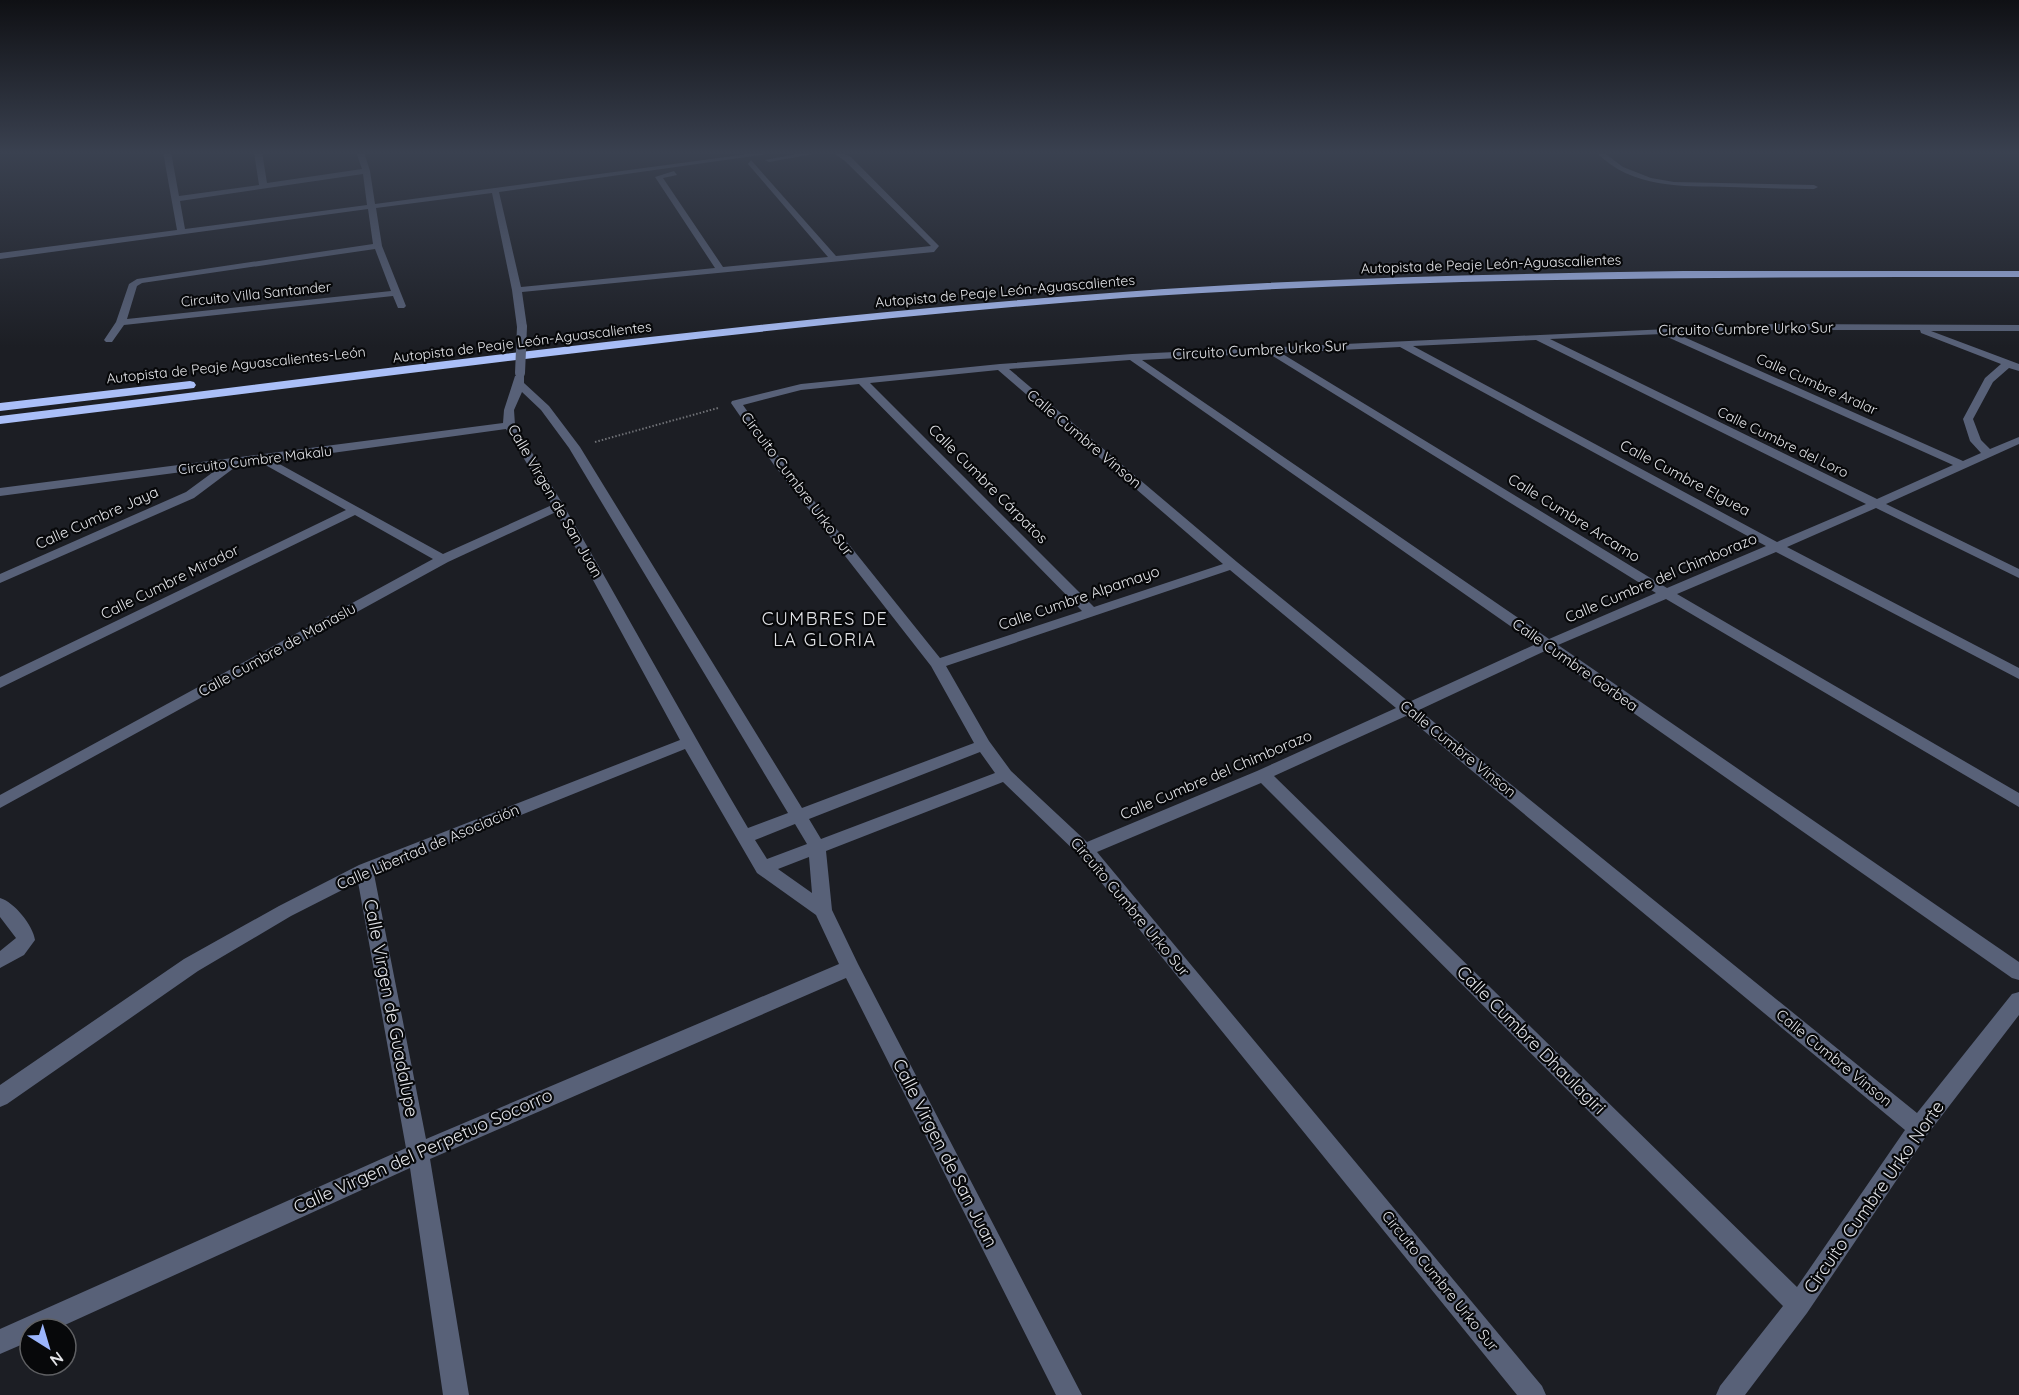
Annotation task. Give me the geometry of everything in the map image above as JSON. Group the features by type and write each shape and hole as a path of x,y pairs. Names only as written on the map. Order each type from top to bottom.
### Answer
{"highway":[{"name":"Autopista de Peaje Aguascalientes-León","path":"0,407 790,314 1125,285 1337,273 1543,266 2019,265"},
{"name":"Autopista de Peaje León-Aguascalientes","path":"0,420 792,324 1127,295 1341,283 1553,276 1788,273 2019,274"}],"street":[{"path":"180,217 182,233"},
{"path":"0,256 298,217"},
{"path":"373,217 378,246 400,306"},
{"path":"501,217 517,290 522,327 520,379"},
{"path":"685,217 721,271"},
{"path":"798,217 835,260"},
{"path":"517,290 924,252 934,249 935,246 906,217"},
{"name":"Circuito Villa Santander","path":"109,340 121,322 133,284 140,281 378,246"},
{"name":"Circuito Villa Santander","path":"121,322 394,293"},
{"name":"Circuito Cumbre Urko Sur","path":"1533,1395 1085,850 1005,775 983,745 937,664 778,463 736,403 801,387 1000,367 1132,357 1535,335 1775,327 2019,328"},
{"path":"1917,328 2019,368"},
{"name":"Calle Cumbre Aralar","path":"1660,331 1962,465"},
{"name":"Calle Cumbre del Loro","path":"1535,335 2019,574"},
{"name":"Calle Cumbre Elguea","path":"1400,342 1778,547 2019,674"},
{"name":"Calle Cumbre Arcamo","path":"1270,350 1667,594 2019,801"},
{"name":"Calle Cumbre Gorbea","path":"1132,357 2019,972"},
{"path":"1988,453 1976,441 1968,419 1989,380 2007,364"},
{"name":"Calle Cumbre Vinson","path":"1000,367 1232,565 1919,1128"},
{"name":"Calle Virgen de San Juan","path":"823,910 763,868 689,742 559,506 509,424 507,413 520,379 574,447 817,846 823,910 850,968 1069,1395"},
{"name":"Calle Cumbre Cárpatos","path":"862,381 1090,611"},
{"name":"Circuito Cumbre Makalu","path":"0,494 15,490 234,463 509,424"},
{"name":"Calle Cumbre del Chimborazo","path":"1085,850 1263,775 1546,645 1778,547 2019,440"},
{"path":"263,459 443,559"},
{"name":"Calle Cumbre Jaya","path":"0,579 190,495 234,463"},
{"name":"Calle Cumbre de Manaslu","path":"0,802 443,559 559,506"},
{"name":"Calle Cumbre Mirador","path":"0,684 354,511"},
{"name":"Calle Cumbre Alpamayo","path":"937,664 1232,565"},
{"name":"Calle Libertad de Asociación","path":"0,1097 191,965 285,911 365,870 689,742"},
{"path":"744,837 983,745"},
{"path":"763,868 1005,775"},
{"name":"Calle Cumbre Dhaulagiri","path":"1263,775 1799,1305"},
{"name":"Calle Virgen de Guadalupe","path":"365,870 418,1152 456,1395"},
{"path":"0,905 25,933 26,940 17,950 0,960"},
{"name":"Calle Virgen del Perpetuo Socorro","path":"0,1342 418,1152 680,1037 850,968"},
{"name":"Circuito Cumbre Urko Norte","path":"1729,1395 1799,1305 1919,1128 2019,1000"}],"path":[{"path":"574,447 736,403"}],"district":[{"name":"CUMBRES DE LA GLORIA","path":"825,629"}]}
